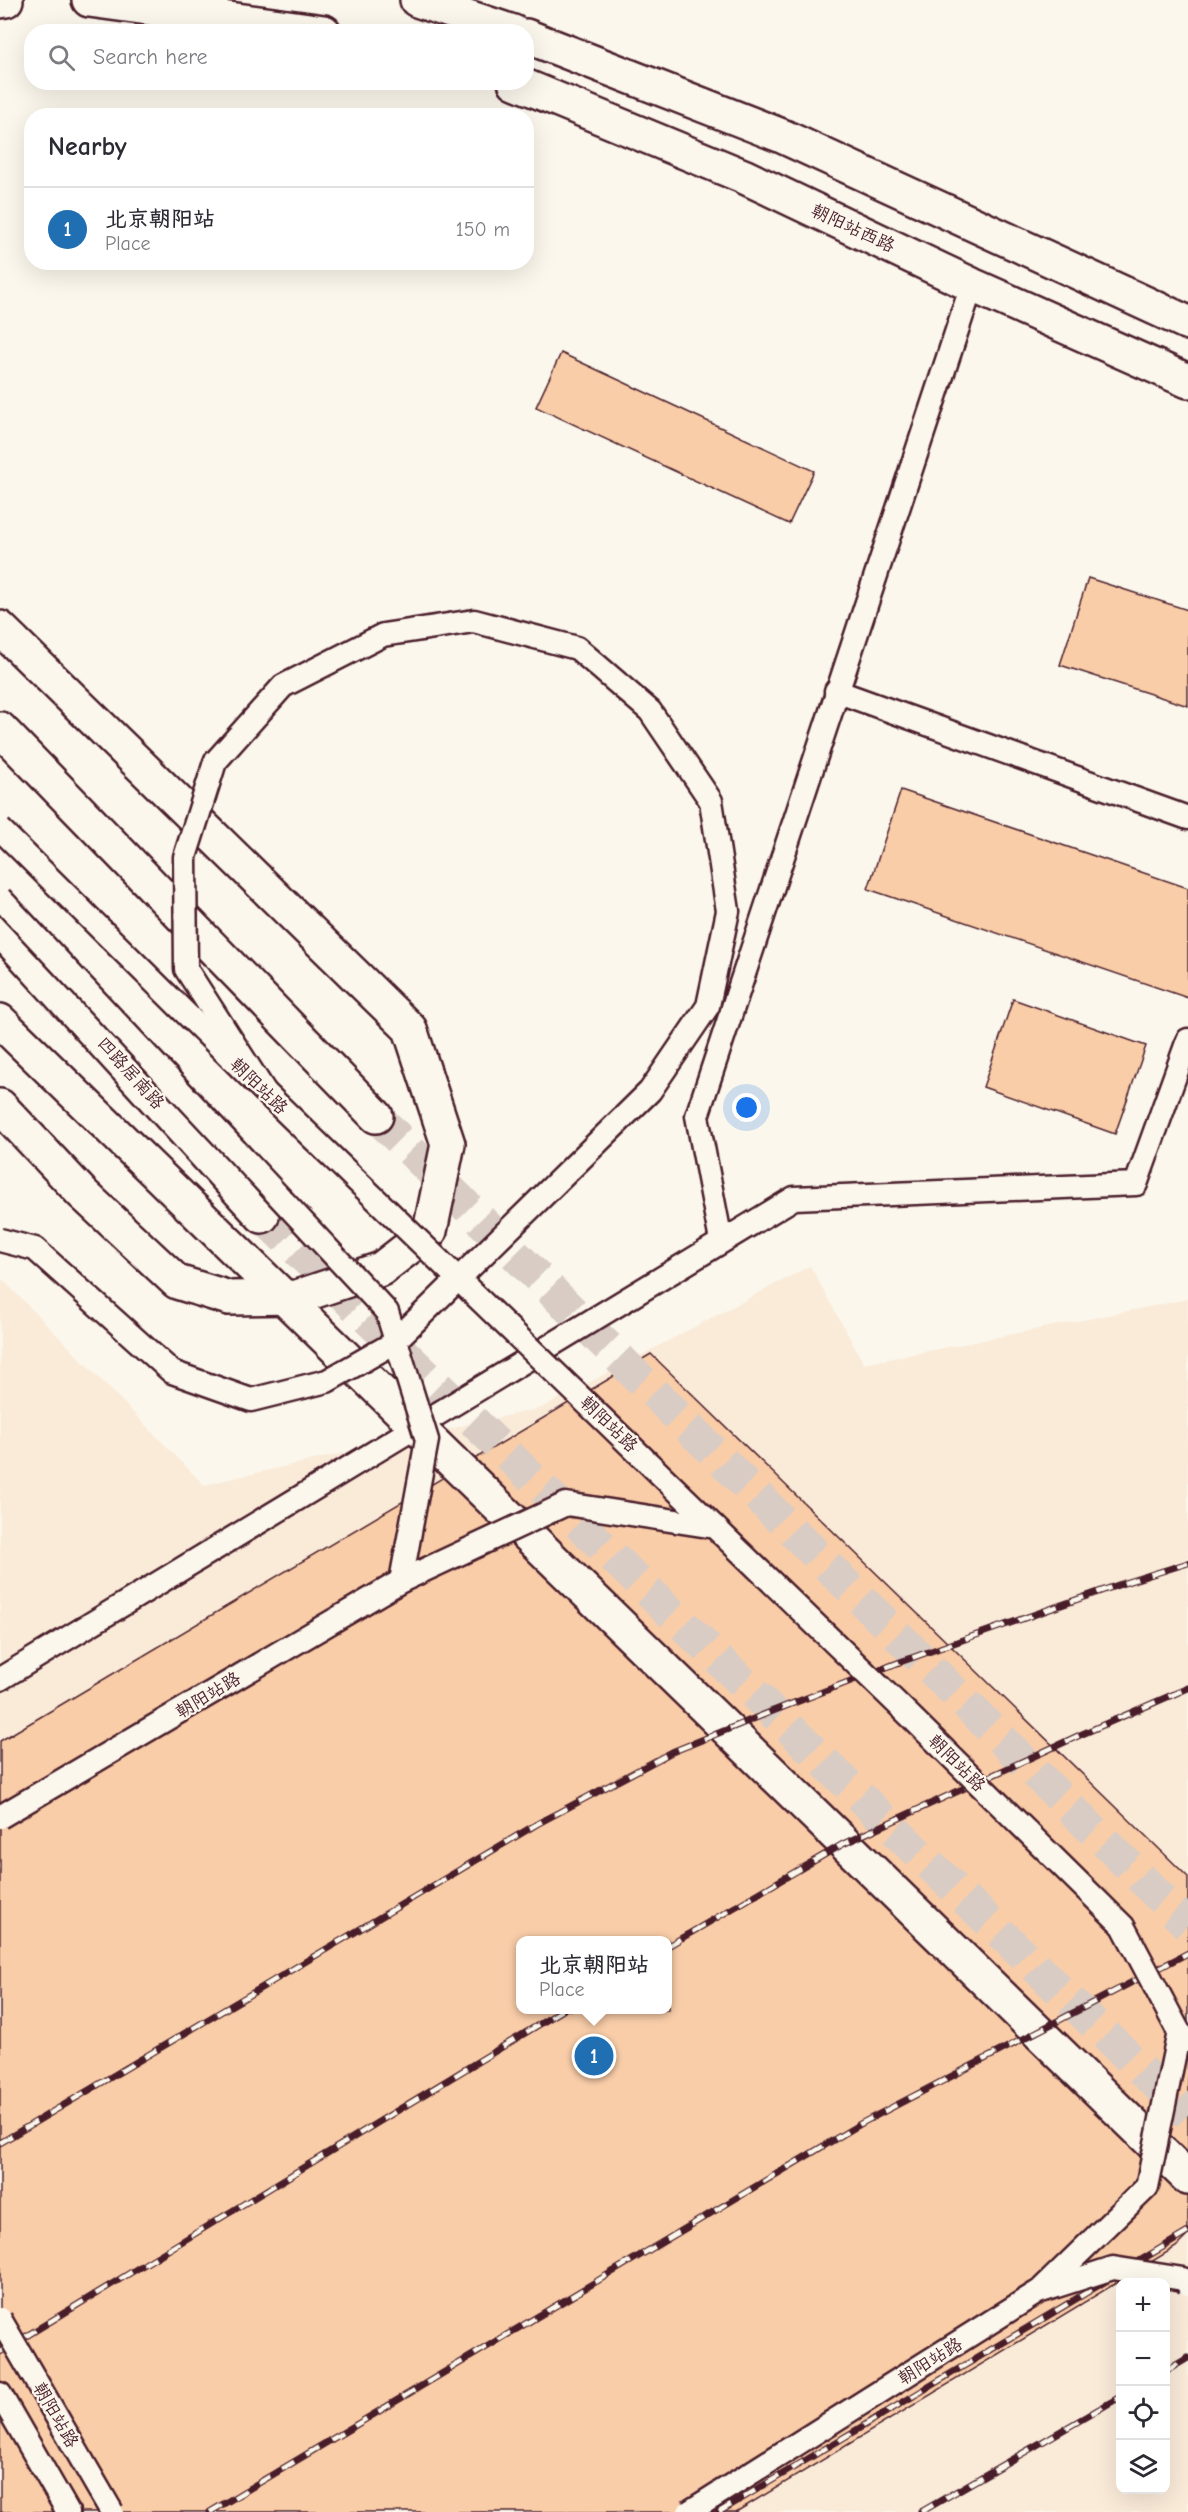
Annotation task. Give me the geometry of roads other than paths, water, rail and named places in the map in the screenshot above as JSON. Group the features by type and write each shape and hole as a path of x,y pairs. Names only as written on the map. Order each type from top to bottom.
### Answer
{"street":[{"path":"0,0 6,0"},
{"path":"89,0 265,24"},
{"path":"417,0 489,24"},
{"path":"534,39 782,136 1188,323"},
{"name":"朝阳站西路","path":"534,90 743,176 972,285 1188,381"},
{"path":"0,628 410,1029 448,1144 430,1231 381,1269 297,1297 229,1298 177,1282 82,1193 0,1106"},
{"path":"0,729 376,1116"},
{"name":"四路居南路","path":"0,929 262,1216"},
{"path":"0,1021 1188,2178"}],"lane":[{"path":"721,1241 696,1116 972,285"},
{"path":"0,1240 34,1249 172,1372 251,1400 327,1381 392,1344 650,1091 708,1006 711,996 728,911 711,801 650,711 577,648 474,621 383,635 283,686 215,762 185,857 186,969 265,1092"},
{"path":"836,691 1188,818"},
{"name":"朝阳站路","path":"0,829 265,1092 1123,1926 1183,2037"},
{"path":"0,898 387,1312 428,1440 401,1581"},
{"path":"0,1679 794,1198 1136,1184 1188,1040"},
{"name":"朝阳站路","path":"0,1817 401,1581 566,1504 715,1527"},
{"path":"1038,2292 1147,2187 1183,2037"},
{"name":"朝阳站路","path":"689,2512 1038,2292 1113,2268 1184,2279 1188,2284"},
{"name":"朝阳站路","path":"0,2319 112,2512"},
{"path":"0,2394 68,2512"}],"tunnel":[{"path":"376,1116 1188,1925"},
{"path":"262,1216 1188,2115"}],"railway":[{"path":"0,2143 537,1824 672,1752 900,1662 1121,1584 1188,1563"},
{"path":"672,1944 843,1844 1188,1688"},
{"path":"210,2512 862,2123 1188,1953"},
{"path":"0,2352 556,2014"},
{"path":"719,2512 1188,2232"},
{"path":"1170,2369 1188,2358"},
{"path":"921,2512 1116,2399"}],"place":[{"name":"北京朝阳站","path":"594,2056"}]}
